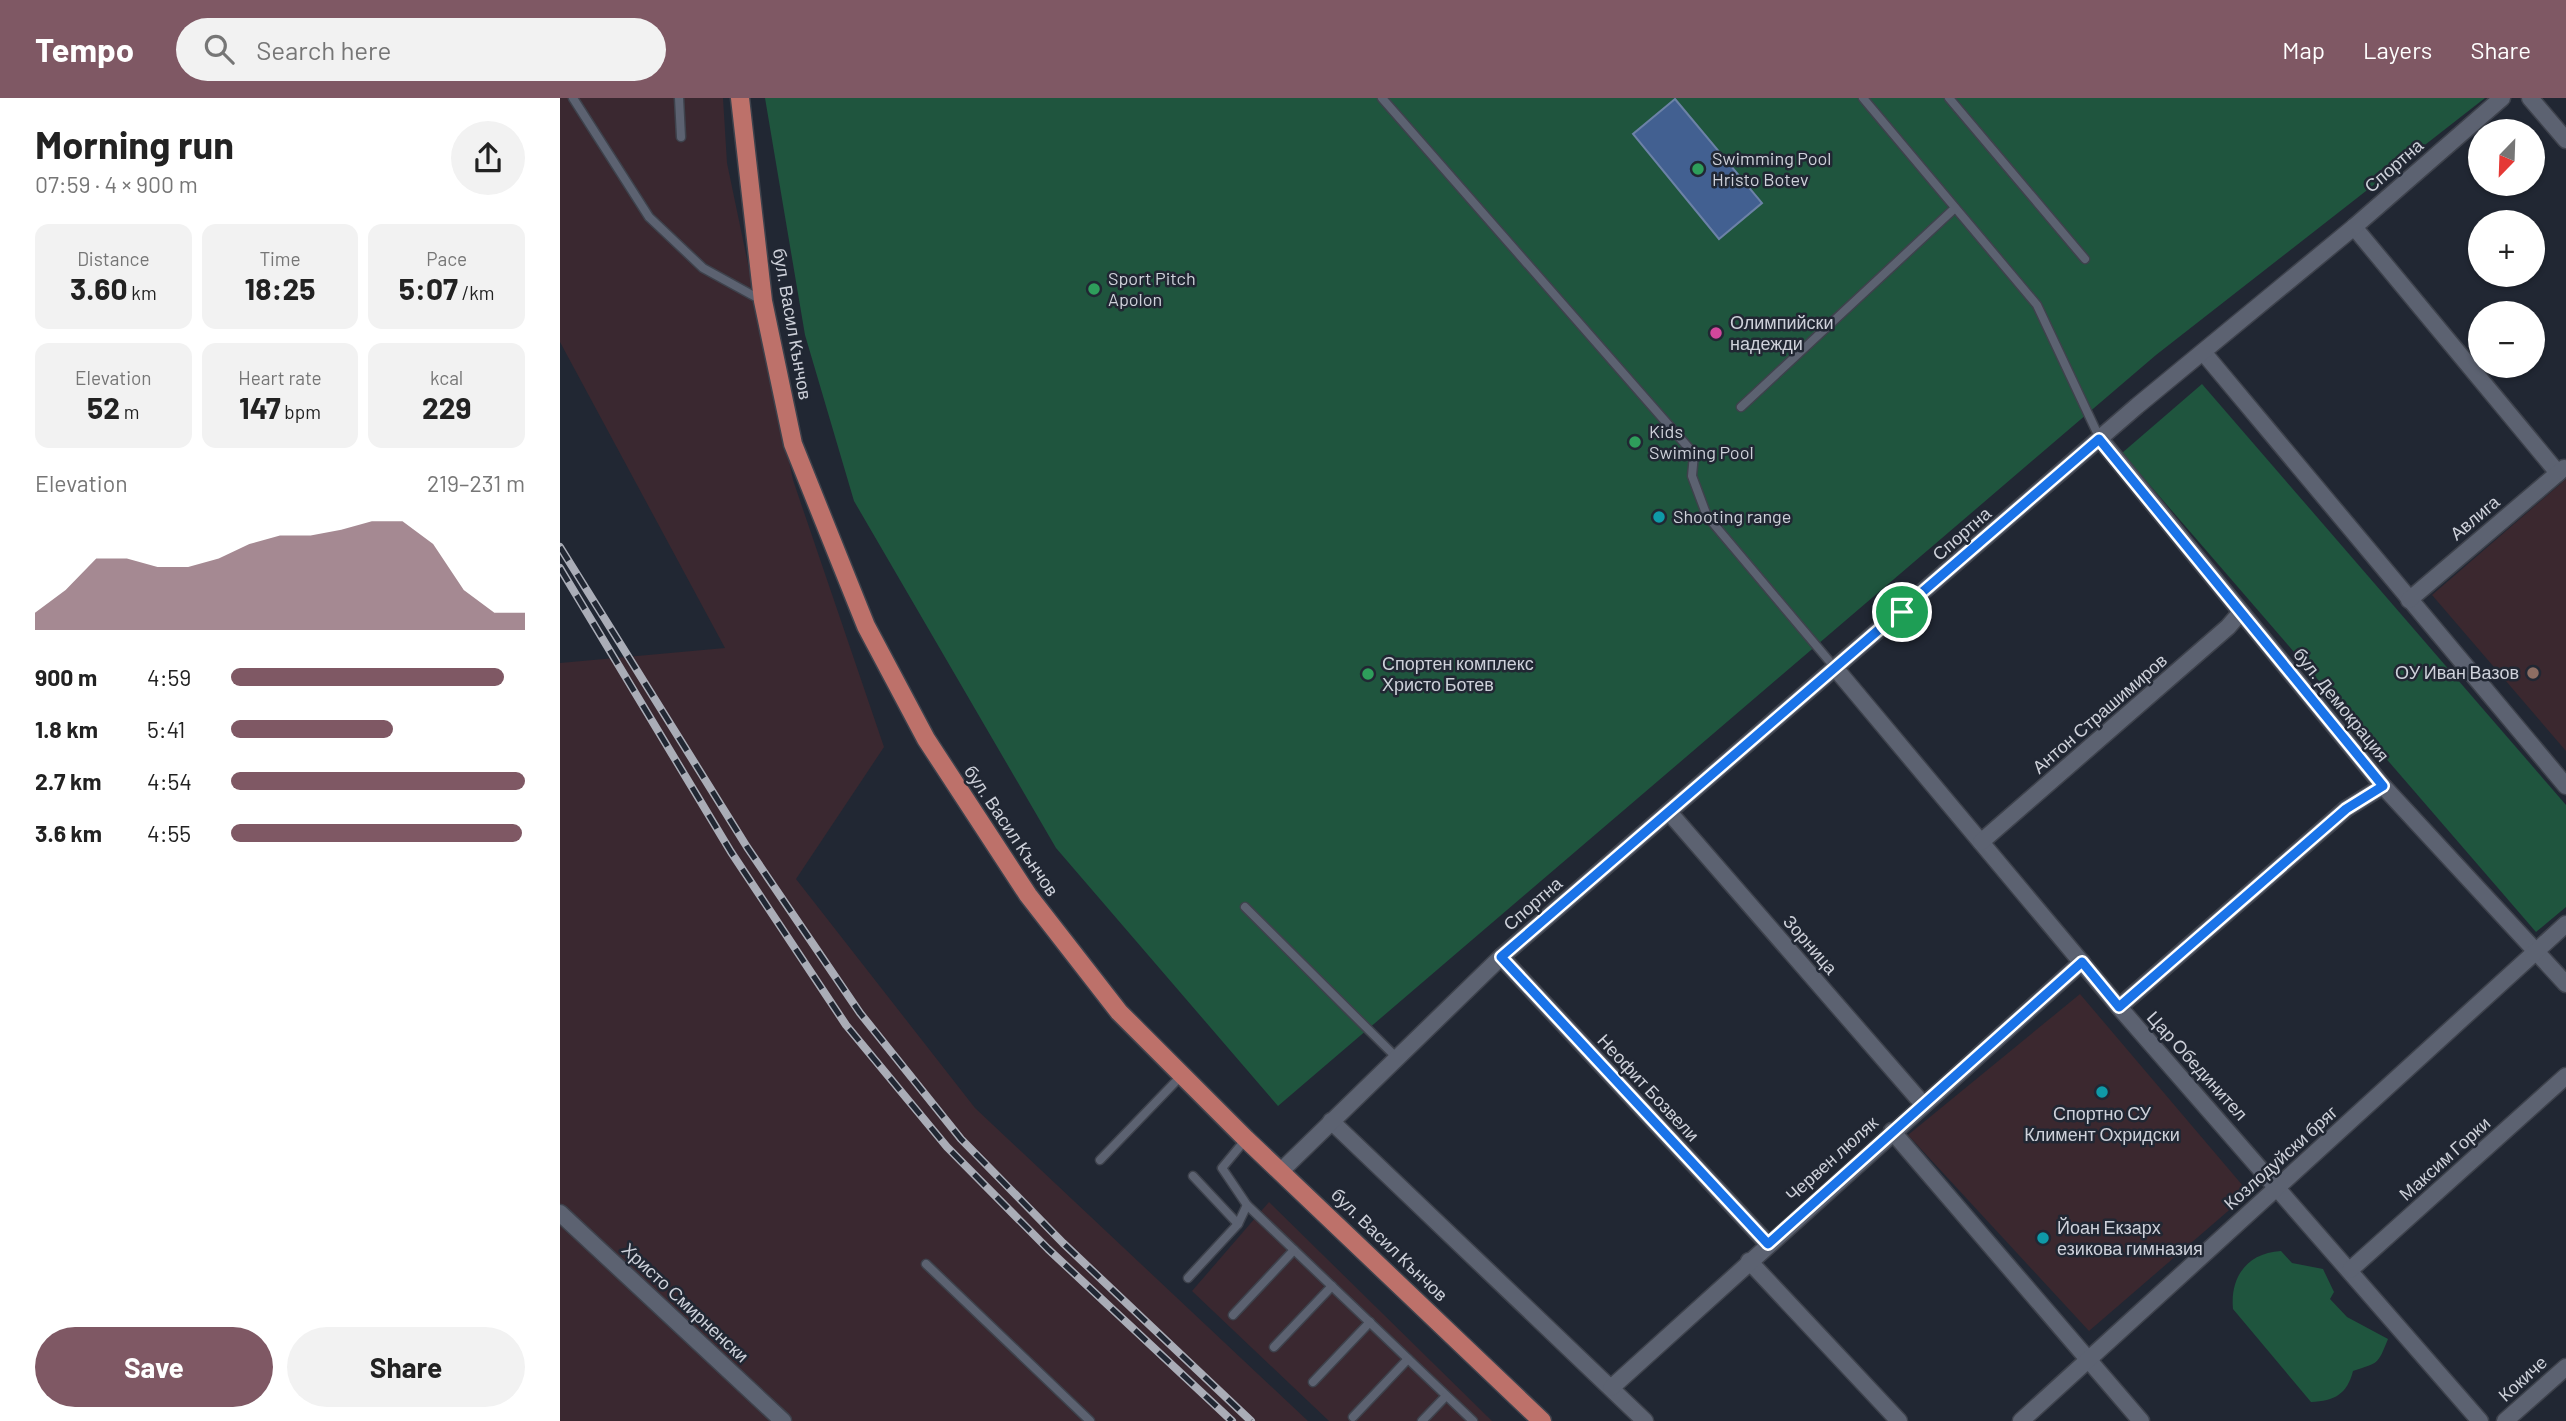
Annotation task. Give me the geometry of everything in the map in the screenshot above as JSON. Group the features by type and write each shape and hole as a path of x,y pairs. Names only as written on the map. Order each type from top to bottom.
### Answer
{"main road":[{"name":"бул. Васил Кънчов","path":"740,98 763,301 793,444 835,556 891,677 926,740 1036,906 1119,1012 1246,1139 1542,1421"}],"street":[{"name":"Спортна","path":"1281,1171 1501,957 2099,439 2354,227 2502,98"},
{"path":"2530,98 2566,140"},
{"path":"2354,227 2562,470"},
{"path":"2203,352 2566,786"},
{"name":"бул. Демокрация","path":"2099,439 2383,786 2566,984"},
{"name":"Авлига","path":"2409,600 2562,470"},
{"name":"Антон Страшимиров","path":"1981,842 2228,627 2241,612"},
{"name":"Цар Обединител","path":"1836,669 2119,1007 2480,1421"},
{"path":"2119,1007 2346,809 2383,786"},
{"name":"Зорница","path":"1669,812 1922,1103"},
{"name":"Козлодуйски бряг","path":"2021,1421 2566,924"},
{"name":"Неофит Бозвели","path":"1501,957 1768,1244"},
{"name":"Червен люляк","path":"1611,1388 1922,1103 2082,962"},
{"name":"Максим Горки","path":"2350,1270 2566,1076"},
{"path":"1331,1121 1645,1421"},
{"path":"1892,1131 2141,1421"},
{"name":"Христо Смирненски","path":"560,1213 783,1421"},
{"path":"1749,1261 1899,1421"},
{"name":"Кокиче","path":"2505,1421 2566,1367"}],"lane":[{"path":"573,98 649,217 703,268 763,301"},
{"path":"679,98 681,137"},
{"path":"1382,98 1694,454 1692,476 1707,516 1836,669"},
{"path":"1863,98 2037,305 2099,439"},
{"path":"1949,98 2085,259"},
{"path":"1741,407 1955,208"},
{"path":"1245,907 1397,1058"},
{"path":"1100,1160 1182,1075"},
{"path":"1246,1139 1222,1168 1247,1205 1473,1421"},
{"path":"1193,1175 1238,1224"},
{"path":"1188,1278 1238,1224 1247,1205"},
{"path":"1233,1315 1294,1250"},
{"path":"926,1264 1090,1421"},
{"path":"1275,1348 1332,1286"},
{"path":"1313,1382 1370,1322"},
{"path":"1353,1417 1408,1359"},
{"path":"1422,1421 1446,1396"}],"shaded area":[{"path":"560,98 723,98 727,163 793,480 884,747 796,879 975,1108 1308,1421 560,1421 560,663 725,648 560,342"},
{"name":"ОУ Иван Вазов","path":"2566,479 2566,751 2432,595"},
{"path":"2080,994 2249,1193 2089,1331 1908,1135"},
{"path":"1269,1202 1492,1421 1329,1421 1192,1291"}],"green space":[{"name":"Спортен комплекс Христо Ботев","path":"765,98 2485,98 2156,355 1278,1106 1056,848 854,501 805,335"},
{"path":"2202,384 2566,805 2566,907 2536,932 2122,453"},
{"path":"2281,1251 2292,1263 2323,1269 2334,1292 2330,1299 2347,1317 2388,1339 2376,1362 2353,1371 2343,1391 2327,1400 2311,1402 2233,1309 2234,1287 2243,1269 2259,1256"}],"water":[{"name":"Swimming Pool Hristo Botev","path":"1675,99 1762,203 1719,239 1633,134"}],"railway":[{"path":"560,547 747,847 860,1013 961,1139 1063,1243 1251,1421"},
{"path":"560,568 731,852 846,1025 947,1147 1048,1249 1232,1421"}],"place":[{"name":"Swimming Pool Hristo Botev","path":"1698,169"},
{"name":"Sport Pitch Apolon","path":"1094,289"},
{"name":"Олимпийски надежди","path":"1716,333"},
{"name":"Kids Swiming Pool","path":"1635,442"},
{"name":"Shooting range","path":"1659,517"},
{"name":"ОУ Иван Вазов","path":"2533,673"},
{"name":"Спортен комплекс Христо Ботев","path":"1368,674"},
{"name":"Спортно СУ Климент Охридски","path":"2102,1092"},
{"name":"Йоан Екзарх езикова гимназия","path":"2043,1238"}],"route":[{"path":"2099,439 2383,786 2346,809 2119,1007 2082,962 1768,1244 1501,957 1902,612 2099,439"}]}
